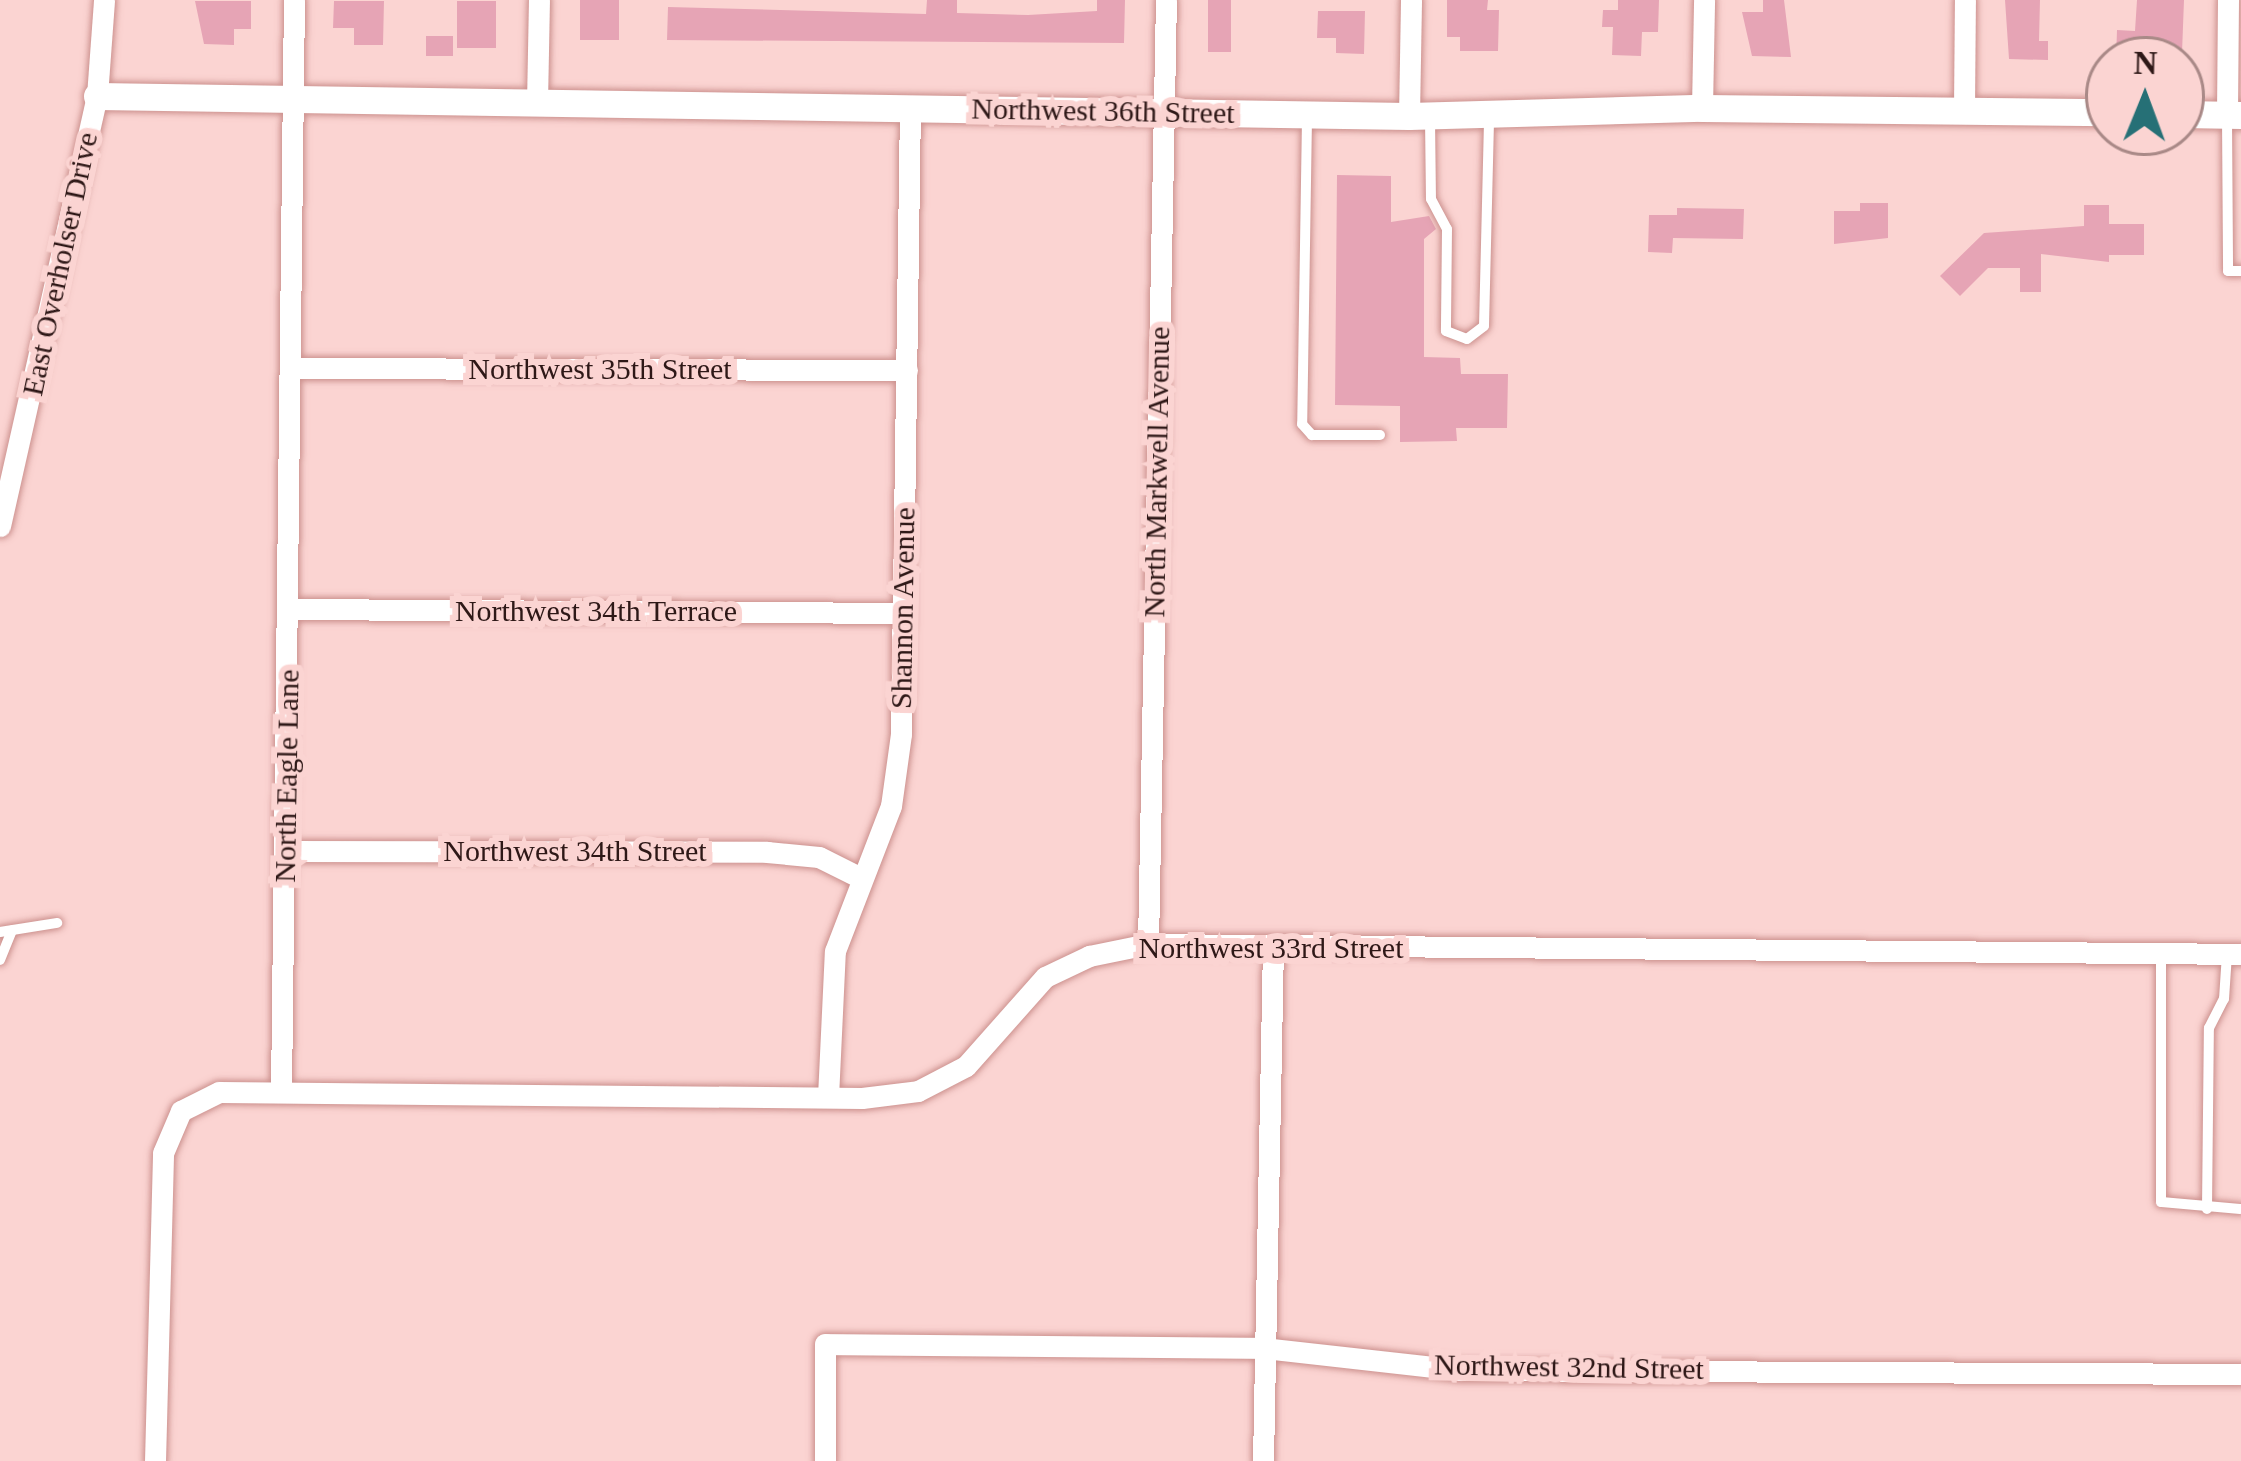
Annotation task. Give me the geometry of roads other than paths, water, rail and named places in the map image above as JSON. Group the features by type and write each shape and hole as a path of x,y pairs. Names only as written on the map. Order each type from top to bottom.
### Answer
{"street":[{"name":"East Overholser Drive","path":"0,526 97,96 104,0"},
{"name":"North Eagle Lane","path":"281,1092 294,0"},
{"path":"537,103 538,0"},
{"name":"North Markwell Avenue","path":"1148,944 1166,0"},
{"path":"1411,0 1419,116"},
{"path":"1702,108 1704,0"},
{"path":"1964,108 1966,0"},
{"path":"2228,0 2234,114"},
{"name":"Northwest 36th Street","path":"97,96 295,104 1419,116 1702,108 2085,111"},
{"name":"Shannon Avenue","path":"828,1096 835,952 897,777 910,108"},
{"name":"Northwest 35th Street","path":"292,368 907,370"},
{"name":"Northwest 34th Terrace","path":"290,609 902,614"},
{"name":"Northwest 34th Street","path":"285,851 767,852 818,857 859,877"},
{"name":"Northwest 33rd Street","path":"281,1092 828,1096 918,1091 966,1066 1046,977 1089,956 1148,944 2234,954"},
{"path":"1263,1461 1273,946"},
{"path":"155,1461 163,1153 171,1126 197,1098 281,1092"},
{"name":"Northwest 32nd Street","path":"825,1461 825,1344 1264,1348 1459,1370 2241,1374"}],"lane":[{"path":"1307,114 1302,424 1312,435 1380,435"},
{"path":"1419,116 1431,199 1448,229 1446,331 1467,339 1484,326 1489,114"},
{"path":"2234,114 2228,271 2241,272"},
{"path":"0,959 6,931 57,923"},
{"path":"2162,953 2159,1193 2169,1209 2241,1209"},
{"path":"2207,1209 2209,1028 2224,999 2234,954"}]}
